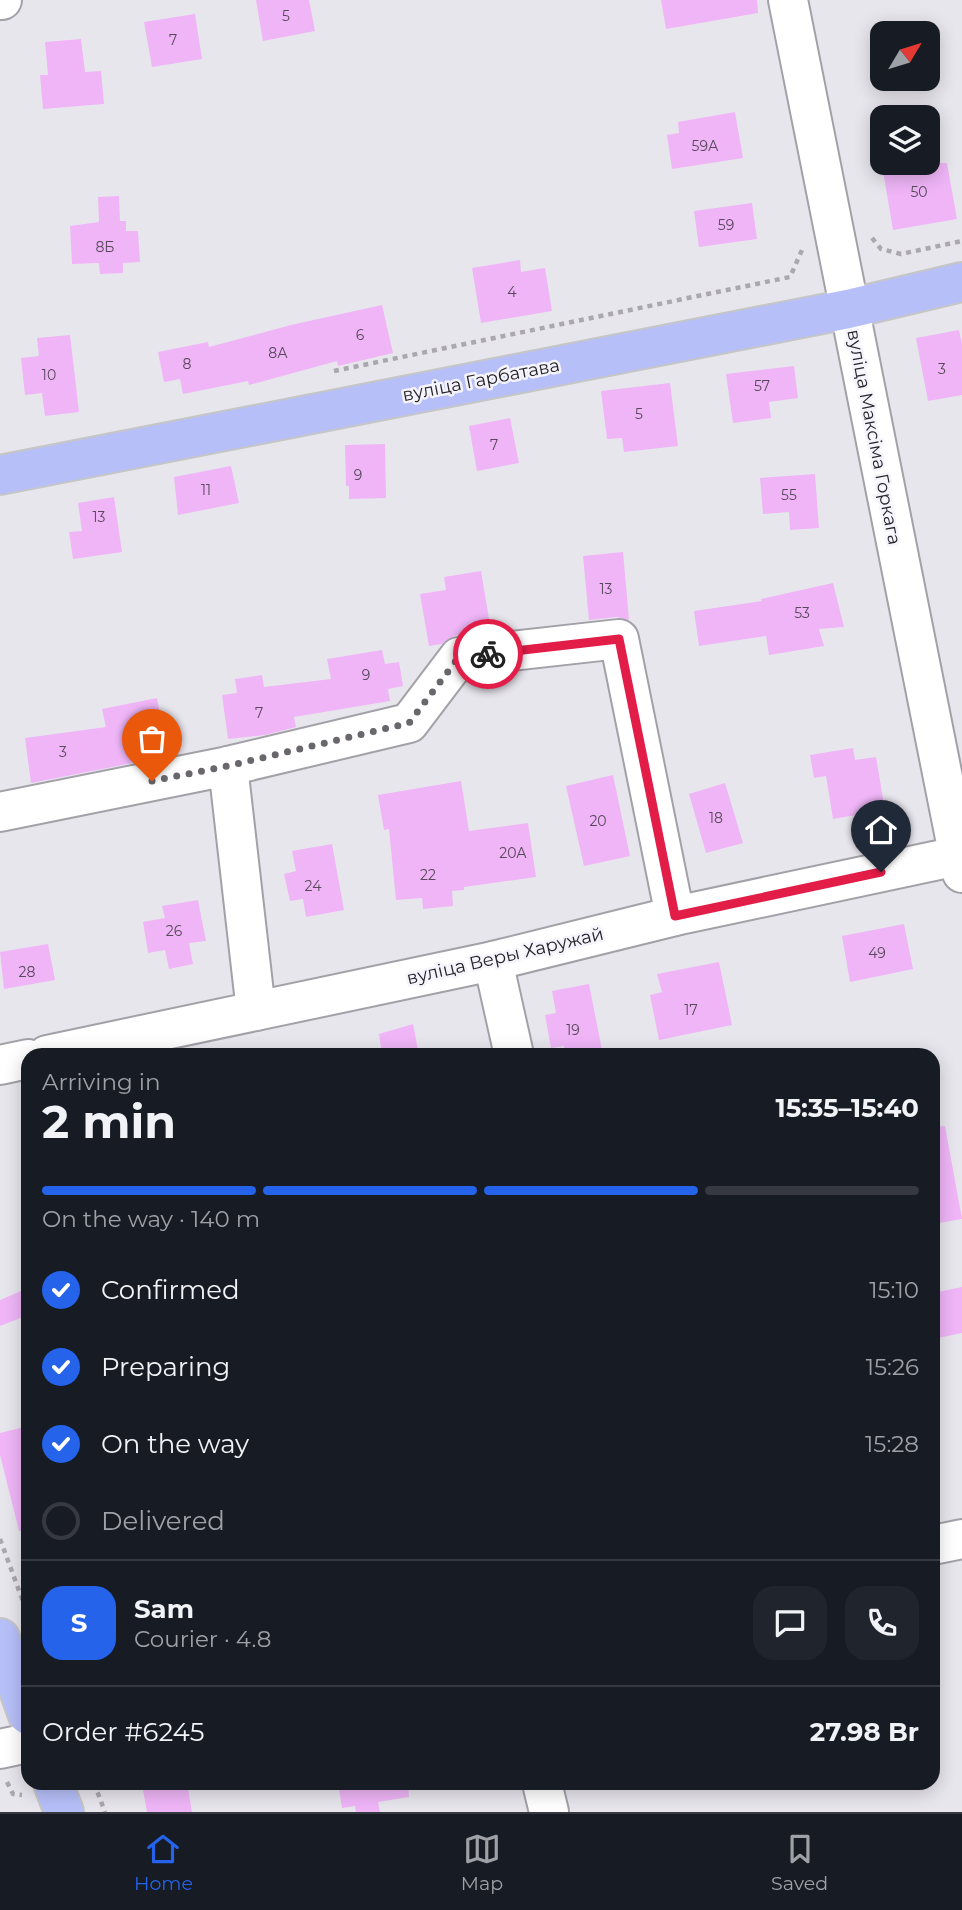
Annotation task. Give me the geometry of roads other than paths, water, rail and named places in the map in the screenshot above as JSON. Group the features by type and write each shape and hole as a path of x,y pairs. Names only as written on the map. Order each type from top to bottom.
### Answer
{"main road":[{"name":"вуліца Гарбатава","path":"0,475 848,309 962,282"},
{"path":"0,1638 21,1696"},
{"path":"56,1790 64,1812"}],"street":[{"name":"вуліца Максіма Горкага","path":"788,0 961,861"},
{"path":"0,812 228,766 409,723 459,657 619,639 675,916"},
{"path":"228,766 256,1011"},
{"name":"вуліца Веры Харужай","path":"80,1048 493,961 675,916 961,861"},
{"path":"493,961 512,1048"},
{"path":"0,1065 21,1060"},
{"path":"940,1544 962,1539"},
{"path":"0,1749 21,1744"},
{"path":"544,1790 549,1812"}]}
